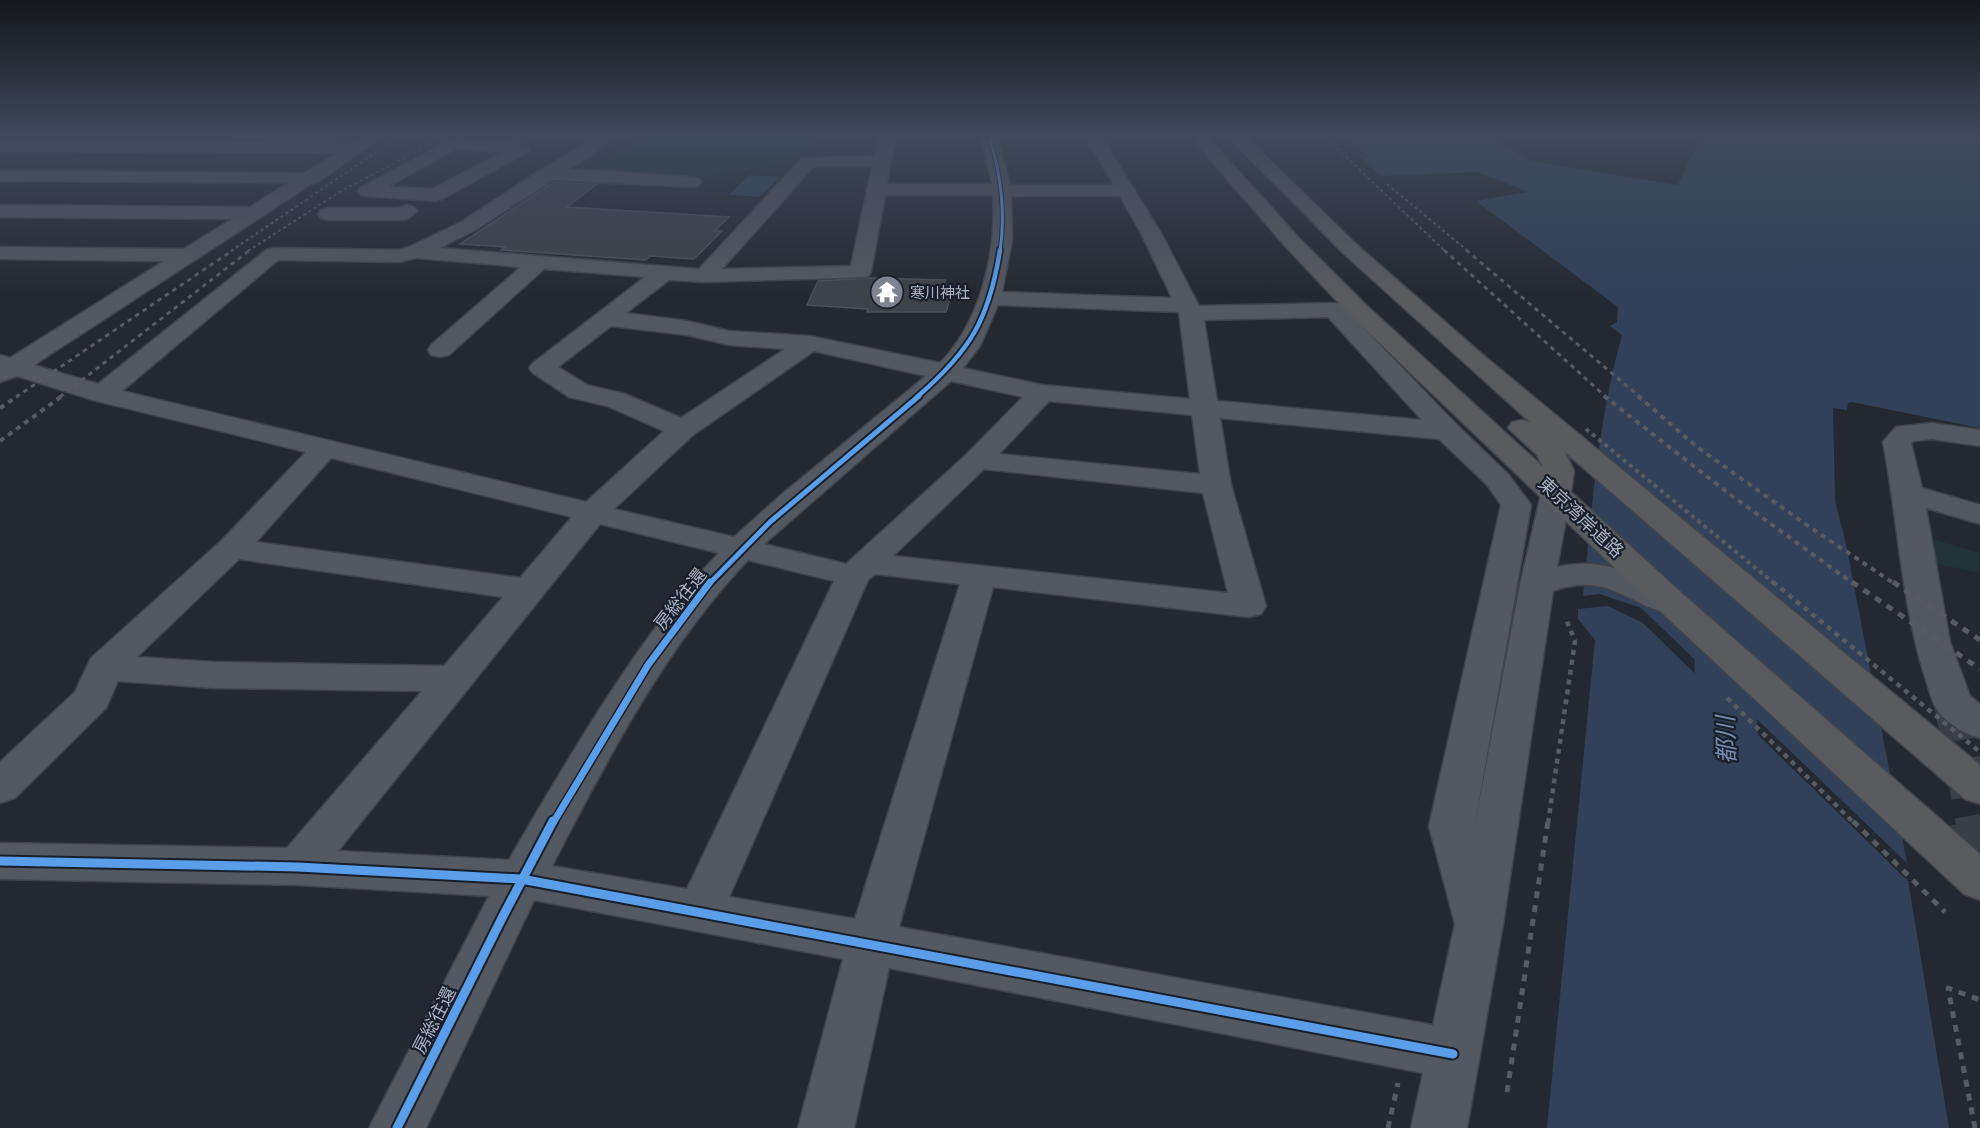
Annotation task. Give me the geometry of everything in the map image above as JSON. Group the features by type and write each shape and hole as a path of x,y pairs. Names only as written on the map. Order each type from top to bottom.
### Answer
{"highway":[{"name":"東京湾岸道路","path":"1245,189 1292,242 1346,310 1556,494 1673,604 1980,881"},
{"path":"1272,189 1458,373 1550,452 1559,465 1561,477 1556,494"},
{"path":"1288,189 1350,249 1474,360 1980,788"}],"street":[{"path":"0,227 78,189"},
{"path":"5,369 295,189"},
{"path":"371,189 367,191 435,195"},
{"path":"328,214 402,214 447,189"},
{"path":"102,394 273,254 399,256 416,252 468,226 525,189"},
{"path":"704,276 784,189"},
{"path":"5,369 324,449 742,547 860,569 980,576 1249,606 1216,485 1190,309 1125,191 877,189 860,272 704,276 416,252"},
{"name":"房総往還","path":"397,1128 521,879 580,771 641,675 707,586 742,547 919,395 969,345 988,298 1003,223 1000,191"},
{"path":"0,211 255,213"},
{"path":"0,253 190,255"},
{"path":"440,350 539,262"},
{"path":"664,273 542,368 578,391 616,400 683,429"},
{"path":"988,298 1190,309 1346,310 1447,431 1497,480 1516,505 1452,826 1479,924"},
{"path":"606,318 687,328 729,338 810,343 1042,393 1447,431"},
{"path":"298,867 594,511 683,429 810,343"},
{"path":"700,911 860,569 977,460 1042,393"},
{"path":"1967,714 1932,642 1908,493 1897,442 1906,433 1932,431 1980,438"},
{"path":"0,787 92,699 104,667 232,548 324,449"},
{"path":"977,460 1216,485"},
{"path":"1908,493 1980,515"},
{"path":"1439,1128 1479,924 1537,585 1556,494"},
{"path":"232,548 529,590"},
{"path":"1537,585 1557,576 1580,572 1597,573 1632,584 1673,604"},
{"path":"826,1128 871,943 980,576"},
{"path":"104,667 213,675 455,679"},
{"path":"0,861 298,867 521,879 1453,1054"}],"path":[{"path":"1586,429 1980,752"},
{"path":"1507,1092 1575,641 1566,623"},
{"path":"1720,690 1945,912"},
{"path":"1975,1128 1948,988 1980,1000"},
{"path":"1388,1128 1398,1083"}],"shaded area":[{"path":"1929,538 1979,553 1980,573 1938,564"}],"water":[{"path":"735,189 768,189 760,197 729,195"},
{"path":"1520,189 1980,189 1980,428 1852,402 1848,403 1847,410 1833,408 1835,501 1846,544 1907,863 1641,608 1600,594 1583,596 1601,432 1622,335 1610,326 1617,322 1618,307 1476,201 1528,192"},
{"path":"1608,606 1643,623 1908,881 1949,1128 1547,1128 1595,640 1578,619 1578,609"}],"building":[{"path":"544,189 591,189 567,207 729,217 715,231 722,231 694,259 650,256 646,260 501,250 505,247 460,244"},
{"name":"寒川神社","path":"869,278 945,280 944,287 953,287 946,312 867,312 868,309 807,305 818,281"}],"waterway":[{"name":"都川","path":"1723,617 1727,776"}],"tunnel":[{"path":"1953,703 1975,823"},
{"path":"1975,821 1980,850"}],"railway":[{"path":"231,251 323,189"},
{"path":"248,251 346,189"},
{"path":"1379,189 1445,251"},
{"path":"1393,189 1468,251"},
{"path":"16,397 233,250"},
{"path":"60,397 250,250"},
{"path":"1444,250 1606,397"},
{"path":"1466,250 1640,397"},
{"path":"0,408 18,396"},
{"path":"0,441 62,396"},
{"path":"1604,396 1732,496 1854,584"},
{"path":"1638,396 1697,447 1808,526 1895,584"},
{"path":"1852,582 1980,669"},
{"path":"1893,582 1980,640"}],"cycle path":[{"path":"397,1128 502,918 557,815 627,698 671,632 694,601 748,542 929,387 961,356 968,346 987,304 999,255 1003,225 1001,189"},
{"path":"0,861 298,867 521,879 1453,1054"}],"place":[{"name":"寒川神社","path":"887,292"}]}
